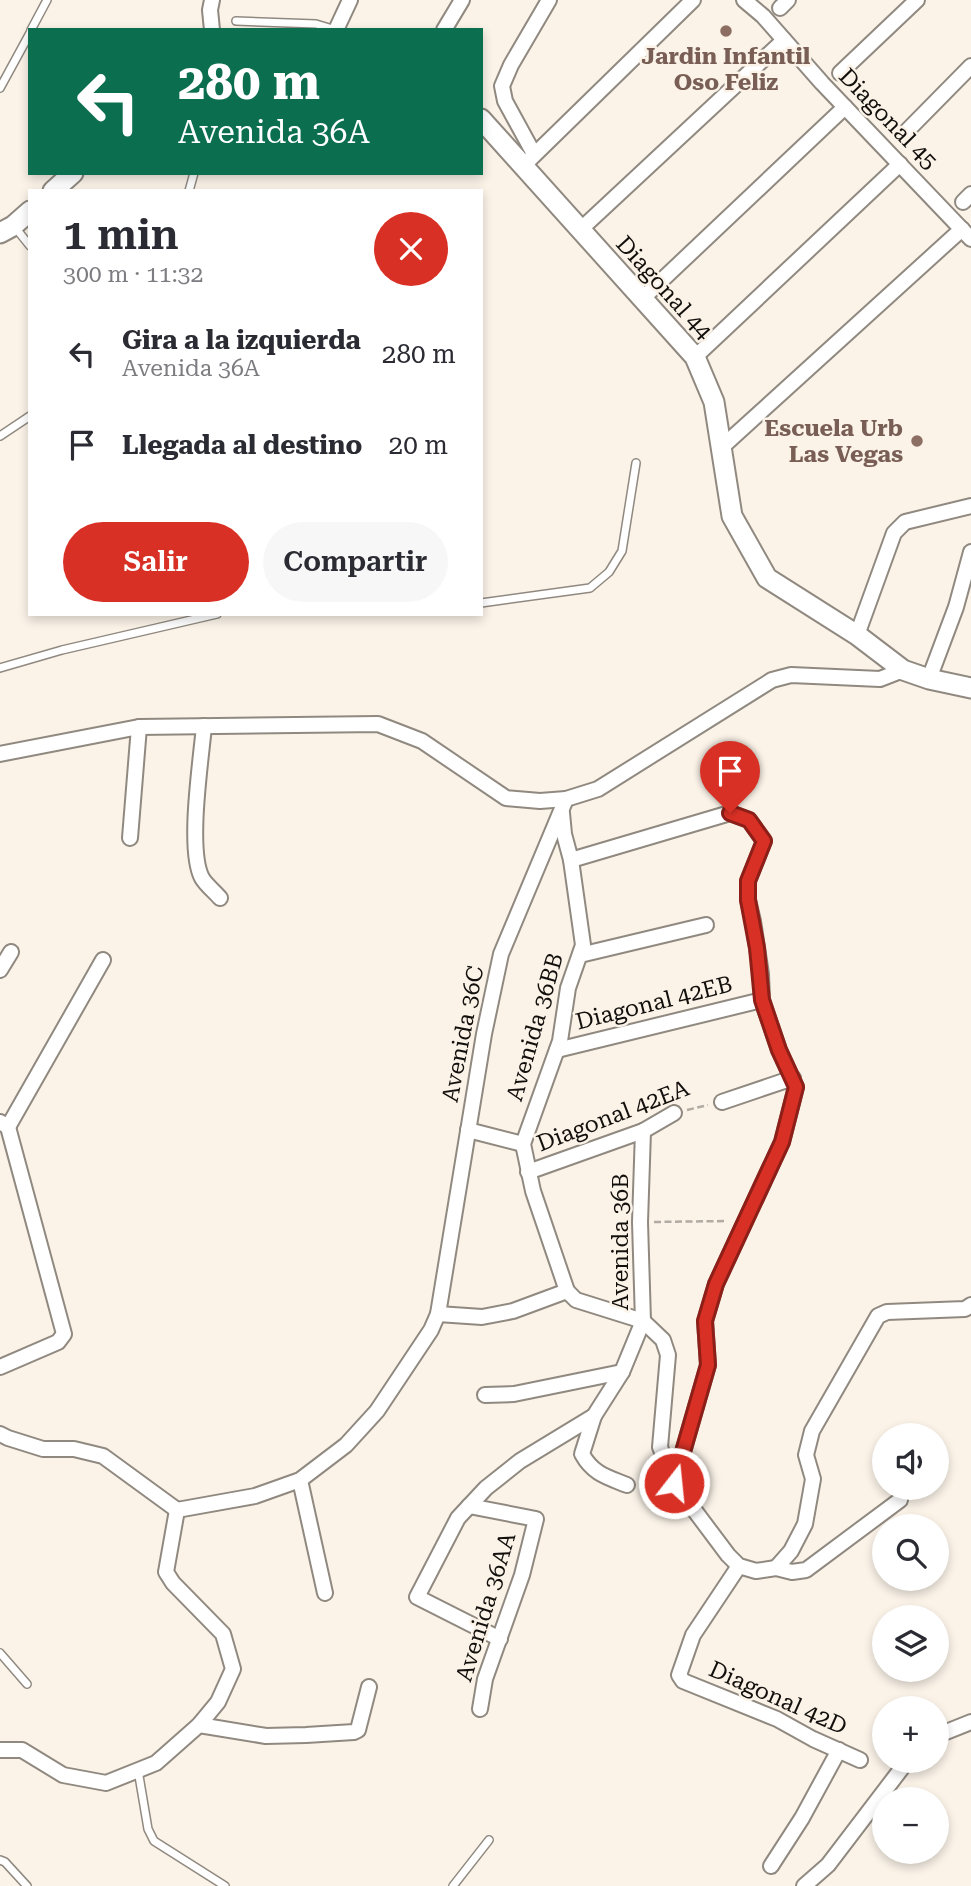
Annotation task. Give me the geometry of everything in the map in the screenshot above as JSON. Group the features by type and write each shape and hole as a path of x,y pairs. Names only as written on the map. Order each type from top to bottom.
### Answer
{"main road":[{"name":"Diagonal 44","path":"483,121 528,160 580,230 695,357 714,401 732,516 767,579 857,635 903,670 971,688"},
{"path":"55,189 71,175"},
{"path":"7,229 28,213"}],"street":[{"path":"212,0 212,28"},
{"path":"337,28 350,0"},
{"path":"445,28 462,0"},
{"path":"549,0 511,65 502,86 505,102 528,160 694,0"},
{"name":"Diagonal 45","path":"744,0 763,16 966,234"},
{"path":"840,73 917,0"},
{"path":"580,230 783,40"},
{"path":"903,135 971,66"},
{"path":"642,299 845,107"},
{"path":"695,357 900,164"},
{"path":"722,447 966,234"},
{"path":"857,635 894,533 905,522 971,506"},
{"path":"929,679 956,607 971,552"},
{"path":"0,754 139,727 378,724 422,741 506,798 564,805 605,785 772,680 791,675 880,680 903,670"},
{"path":"204,726 195,837 197,859 202,878 220,898"},
{"path":"130,838 139,727"},
{"name":"Avenida 36BB","path":"523,1144 560,1041 568,988 583,945 572,860 564,834 564,805"},
{"name":"Avenida 36C","path":"177,1510 256,1496 300,1480 346,1445 377,1411 431,1331 438,1314 484,1034 501,954 564,805"},
{"path":"572,860 730,813 749,820 764,841 748,881 748,900 761,974 762,1000 779,1050 796,1087 782,1142 716,1284 705,1321 708,1365 674,1483"},
{"path":"580,955 706,925"},
{"path":"0,970 11,952"},
{"path":"0,1367 58,1342 64,1334 4,1124 103,960"},
{"name":"Diagonal 42EB","path":"557,1050 762,1000"},
{"name":"Diagonal 42EA","path":"722,1102 793,1078"},
{"name":"Diagonal 42EA","path":"528,1172 643,1131 674,1113"},
{"path":"468,1130 523,1144 528,1172 567,1291 576,1300 643,1321 663,1340 668,1355 660,1447 674,1483 739,1566 756,1571 776,1568 792,1572 806,1570 900,1500"},
{"name":"Avenida 36B","path":"500,1639 417,1597 458,1518 486,1489 520,1461 594,1416 622,1372 643,1321 640,1222 643,1131"},
{"path":"438,1314 482,1317 513,1311 567,1291"},
{"path":"776,1568 791,1550 805,1524 813,1479 806,1455 812,1431 878,1316 887,1312 969,1310"},
{"path":"485,1395 514,1394 622,1372"},
{"path":"594,1416 582,1454 588,1465 597,1473 627,1485"},
{"path":"0,1434 43,1449 74,1449 103,1456 177,1510 166,1572 173,1584 223,1634 233,1669 218,1702 199,1725 156,1763 106,1783 63,1776 22,1750 0,1749"},
{"path":"300,1480 325,1593"},
{"name":"Avenida 36AA","path":"469,1506 536,1519 522,1575 485,1679 480,1709"},
{"name":"Diagonal 42D","path":"739,1566 693,1635 679,1675 683,1681 777,1719 860,1760"},
{"path":"199,1725 266,1736 354,1732 358,1730 369,1687"},
{"path":"949,1731 971,1722"},
{"path":"771,1866 802,1818 839,1750"},
{"path":"804,1886 828,1865 898,1773"}],"lane":[{"path":"33,28 47,0"},
{"path":"236,21 316,24 329,28"},
{"path":"0,88 28,37"},
{"path":"7,229 28,245"},
{"path":"0,436 28,417"},
{"path":"483,603 590,588 609,572 622,551 636,463"},
{"path":"0,668 62,650 208,616"},
{"path":"0,1653 27,1684"},
{"path":"138,1770 148,1829 154,1841 225,1886"},
{"path":"453,1886 489,1840"},
{"path":"0,1860 5,1862 26,1886"}],"path":[{"name":"Diagonal 42EA","path":"674,1113 722,1102"},
{"path":"640,1222 746,1221"}],"place":[{"name":"Jardin Infantil Oso Feliz","path":"726,31"},
{"name":"Escuela Urb Las Vegas","path":"917,441"}],"route":[{"path":"674,1483 708,1365 705,1321 710,1303 716,1284 782,1142 796,1087 779,1050 762,1000 761,974 748,900 748,881 764,841 749,820 730,813"}]}
